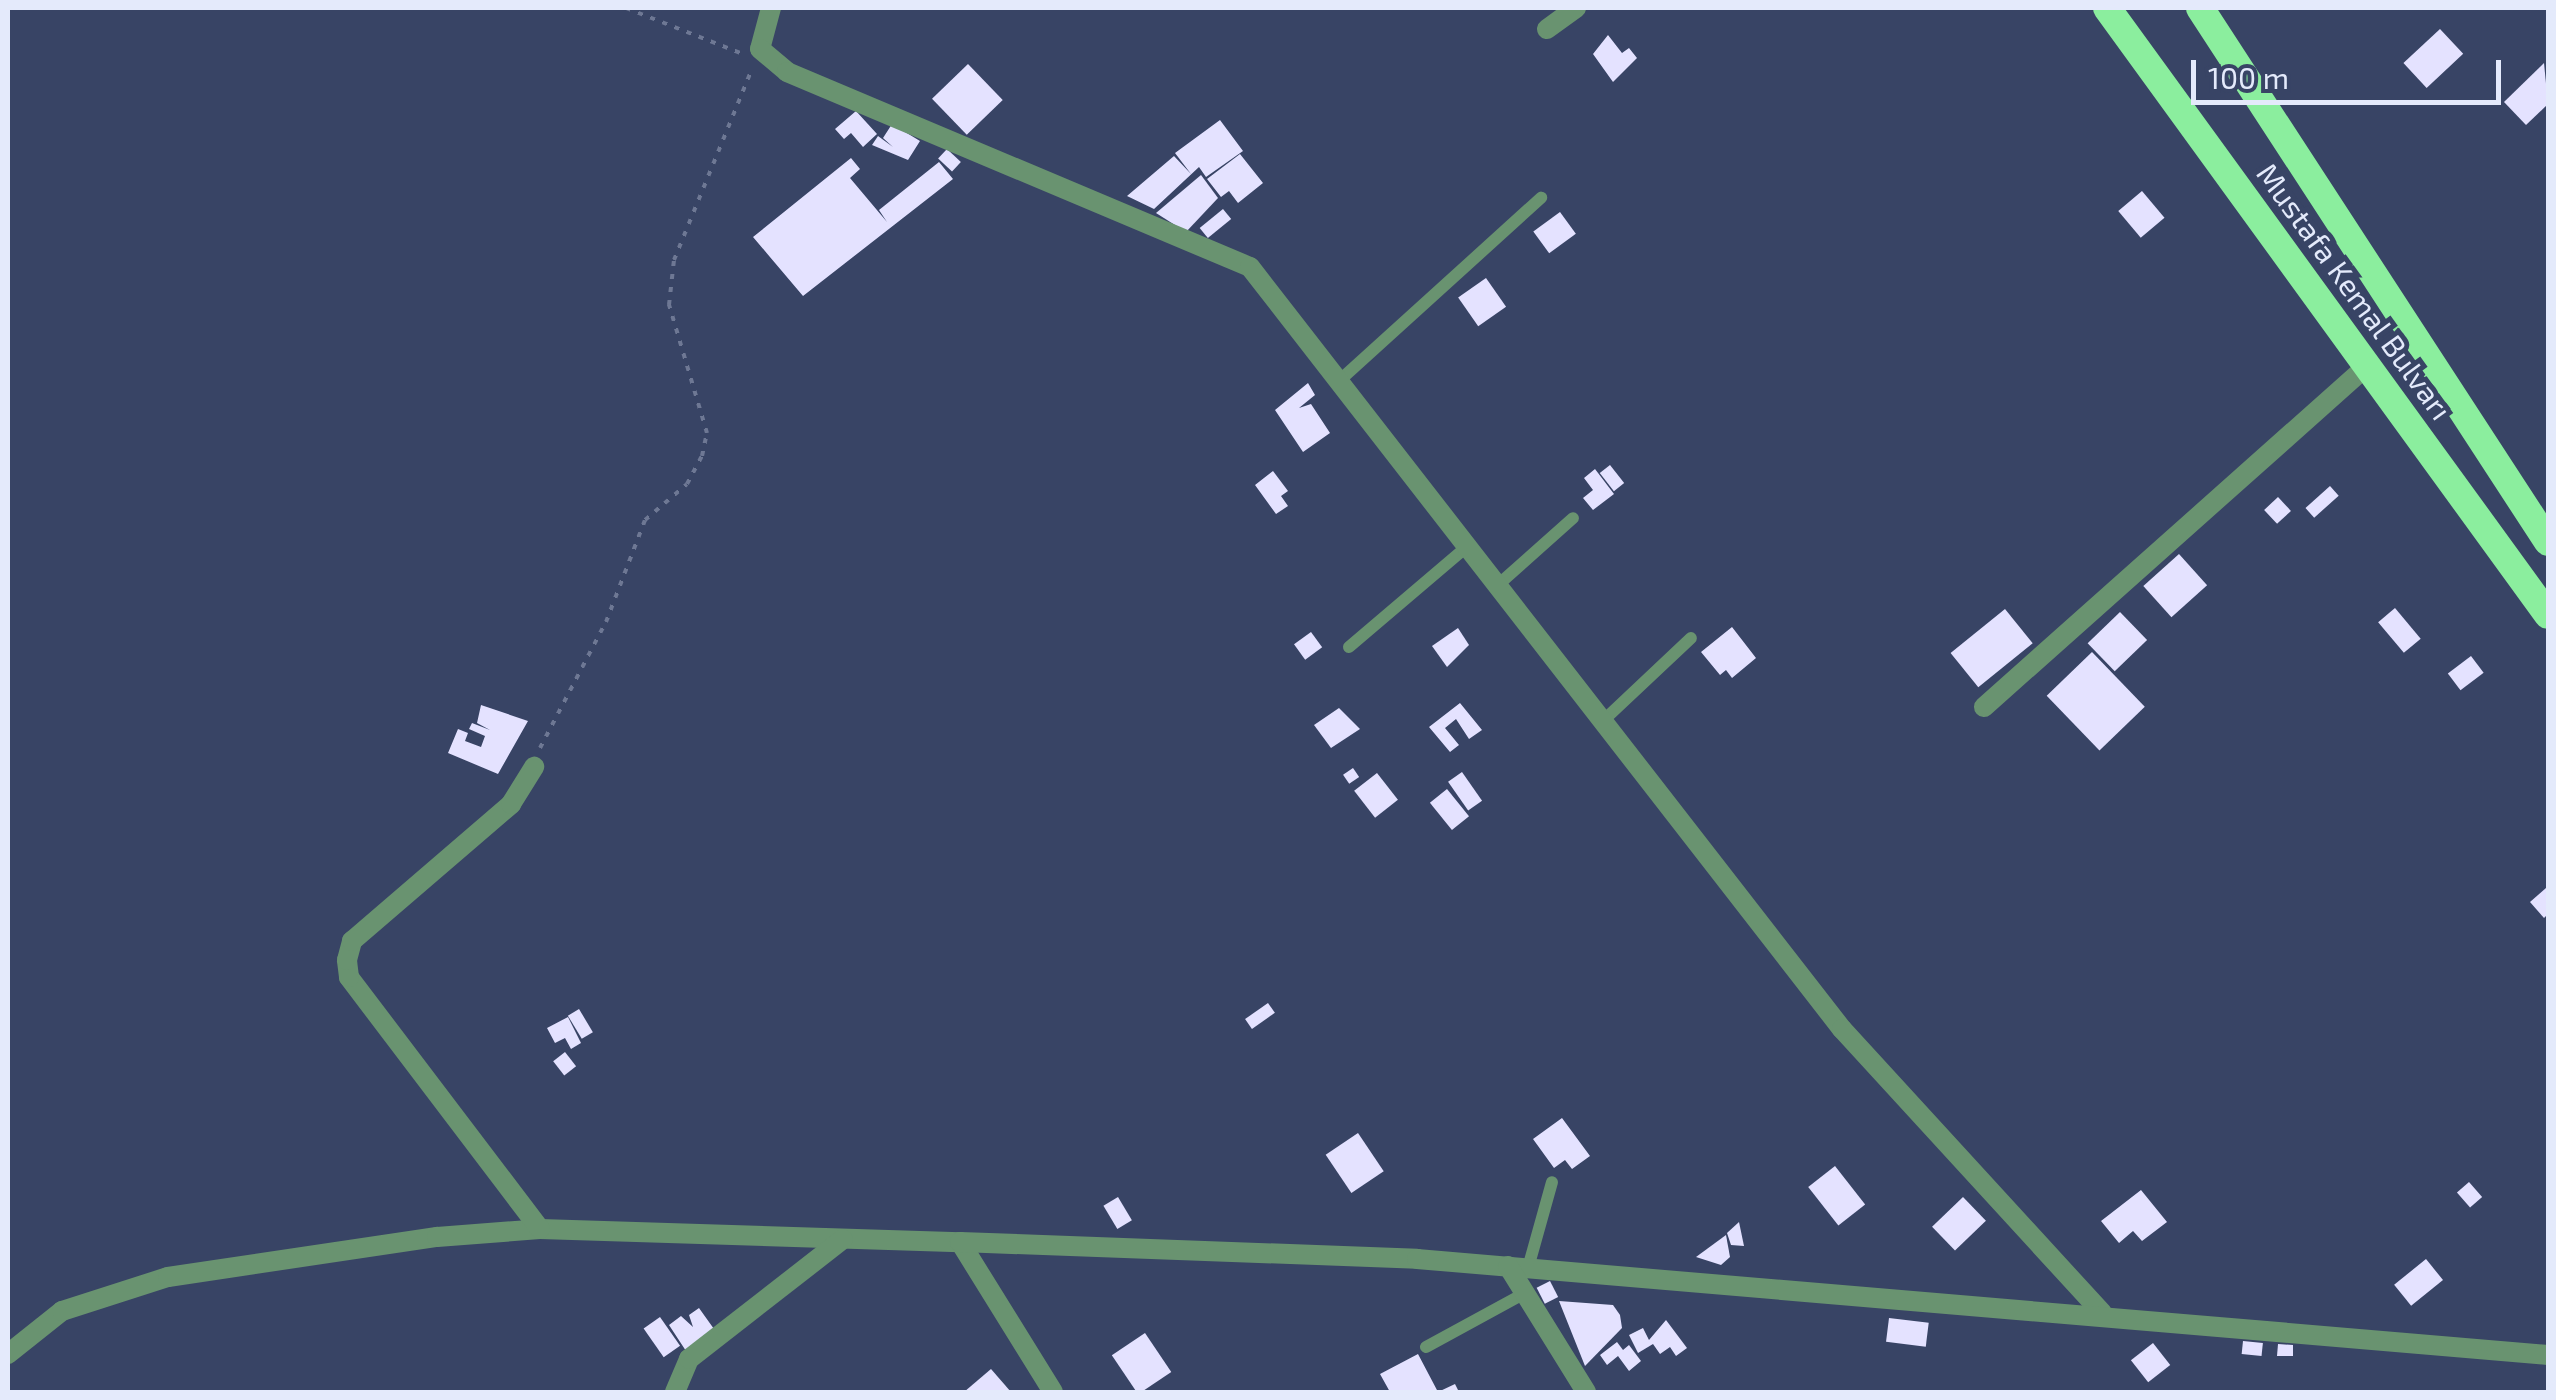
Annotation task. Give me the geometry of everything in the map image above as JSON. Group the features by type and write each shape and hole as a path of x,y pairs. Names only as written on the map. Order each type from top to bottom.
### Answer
{"highway":[{"name":"Mustafa Kemal Bulvarı","path":"2107,8 2548,616"},
{"name":"Mustafa Kemal Bulvarı","path":"2200,8 2548,542"}],"street":[{"path":"771,8 760,49 771,63 1250,268 1842,1029 2102,1313"},
{"path":"1547,29 1576,8"},
{"path":"1984,707 2368,364"},
{"path":"534,767 511,804 352,941 347,960 349,977 540,1229"},
{"path":"8,1354 62,1311 168,1278 438,1237 540,1229 960,1242 1518,1267 2102,1313 2548,1355"},
{"path":"675,1392 690,1360 843,1239"},
{"path":"960,1242 1053,1392"},
{"path":"1518,1267 1525,1293 1586,1392"}],"lane":[{"path":"1340,380 1541,198"},
{"path":"1499,584 1573,518"},
{"path":"1349,647 1468,545"},
{"path":"1604,719 1691,638"},
{"path":"1518,1267 1552,1182"},
{"path":"1426,1346 1525,1293"}],"path":[{"path":"626,8 771,63"},
{"path":"534,767 544,733 563,714 606,622 645,520 687,484 702,456 707,433 668,305 674,260 749,71 771,63"}],"building":[{"path":"2440,29 2463,54 2427,88 2403,63"},
{"path":"1608,35 1622,53 1629,48 1637,58 1613,82 1593,54"},
{"path":"2544,63 2548,104 2526,125 2504,102"},
{"path":"968,64 1003,100 967,135 932,99"},
{"path":"856,111 877,134 863,147 851,133 844,139 835,129"},
{"path":"1220,120 1243,151 1206,177 1199,167 1154,209 1127,196 1174,156 1191,174 1175,153"},
{"path":"892,124 920,141 908,160 872,145 878,136 893,147 883,138"},
{"path":"947,149 961,162 952,171 938,159"},
{"path":"1240,154 1263,183 1238,203 1229,191 1221,197 1207,179"},
{"path":"851,158 860,169 850,178 887,222 879,210 939,162 953,179 803,296 753,237"},
{"path":"1201,175 1218,198 1186,232 1156,213"},
{"path":"2142,191 2164,218 2141,238 2118,211"},
{"path":"1223,209 1231,219 1208,238 1200,228"},
{"path":"1560,212 1576,234 1549,253 1533,231"},
{"path":"1486,278 1506,307 1478,326 1458,298"},
{"path":"1308,383 1315,395 1299,408 1311,404 1330,433 1303,452 1275,410"},
{"path":"1610,465 1624,483 1614,491 1600,473"},
{"path":"1595,469 1614,494 1593,510 1583,498 1593,490 1584,478"},
{"path":"1273,471 1288,491 1281,496 1288,506 1276,514 1255,485"},
{"path":"2330,486 2339,496 2314,518 2305,508"},
{"path":"2278,497 2291,511 2277,524 2264,510"},
{"path":"2179,554 2207,585 2171,617 2143,586"},
{"path":"2395,608 2421,639 2404,653 2378,622"},
{"path":"2005,609 2033,643 1978,687 1951,653"},
{"path":"2120,612 2147,640 2115,671 2088,643"},
{"path":"1732,627 1756,658 1732,678 1726,670 1720,675 1701,652"},
{"path":"1458,628 1469,645 1447,667 1432,646"},
{"path":"1311,632 1322,647 1305,660 1294,644"},
{"path":"2092,652 2145,707 2099,750 2047,696"},
{"path":"2471,656 2484,673 2460,690 2448,673"},
{"path":"1460,703 1482,730 1469,739 1456,719 1445,728 1459,745 1450,752 1429,727"},
{"path":"481,705 528,721 498,774 448,753 458,729 468,733 465,741 481,747 485,736 469,729 472,723 490,730 477,723"},
{"path":"1339,708 1360,729 1331,748 1314,725"},
{"path":"1353,768 1359,777 1349,784 1343,775"},
{"path":"1462,772 1482,801 1468,810 1448,782"},
{"path":"1377,773 1398,800 1375,818 1354,791"},
{"path":"1447,789 1469,816 1452,830 1430,803"},
{"path":"2546,888 2548,914 2544,918 2530,902"},
{"path":"1268,1003 1275,1013 1252,1029 1245,1019"},
{"path":"579,1009 593,1032 582,1039 568,1016"},
{"path":"568,1017 581,1043 571,1049 565,1038 555,1043 547,1028"},
{"path":"565,1052 576,1066 564,1075 553,1061"},
{"path":"1562,1118 1590,1156 1572,1169 1565,1160 1554,1168 1533,1139"},
{"path":"1358,1133 1384,1171 1351,1193 1326,1155"},
{"path":"1835,1166 1865,1205 1838,1226 1808,1187"},
{"path":"2469,1182 2482,1197 2470,1208 2457,1192"},
{"path":"2141,1190 2167,1222 2142,1241 2133,1231 2119,1243 2101,1221"},
{"path":"1118,1197 1132,1220 1117,1229 1103,1206"},
{"path":"1963,1197 1986,1221 1955,1251 1932,1227"},
{"path":"1739,1222 1744,1246 1731,1245 1727,1233"},
{"path":"1726,1235 1730,1257 1721,1265 1696,1257"},
{"path":"2426,1259 2443,1280 2411,1306 2394,1285"},
{"path":"1550,1281 1558,1297 1545,1304 1537,1288"},
{"path":"1559,1301 1613,1305 1620,1315 1622,1328 1585,1366"},
{"path":"699,1308 714,1329 686,1351 669,1325 681,1316 693,1327 689,1315"},
{"path":"660,1317 680,1346 664,1357 644,1328"},
{"path":"1889,1318 1929,1323 1926,1347 1886,1342"},
{"path":"1666,1320 1687,1348 1676,1356 1670,1347 1660,1354 1653,1344 1638,1353 1629,1335 1643,1328 1649,1340"},
{"path":"1145,1333 1171,1372 1137,1392 1112,1355"},
{"path":"2243,1341 2263,1343 2262,1356 2242,1354"},
{"path":"1617,1342 1623,1350 1629,1345 1641,1361 1629,1371 1618,1356 1607,1365 1600,1355"},
{"path":"2153,1343 2170,1365 2148,1382 2131,1360"},
{"path":"2278,1344 2293,1345 2293,1356 2277,1356"},
{"path":"1418,1354 1438,1392 1390,1392 1380,1374"},
{"path":"991,1369 1011,1392 964,1392"},
{"path":"1455,1384 1459,1392 1438,1392"}]}
